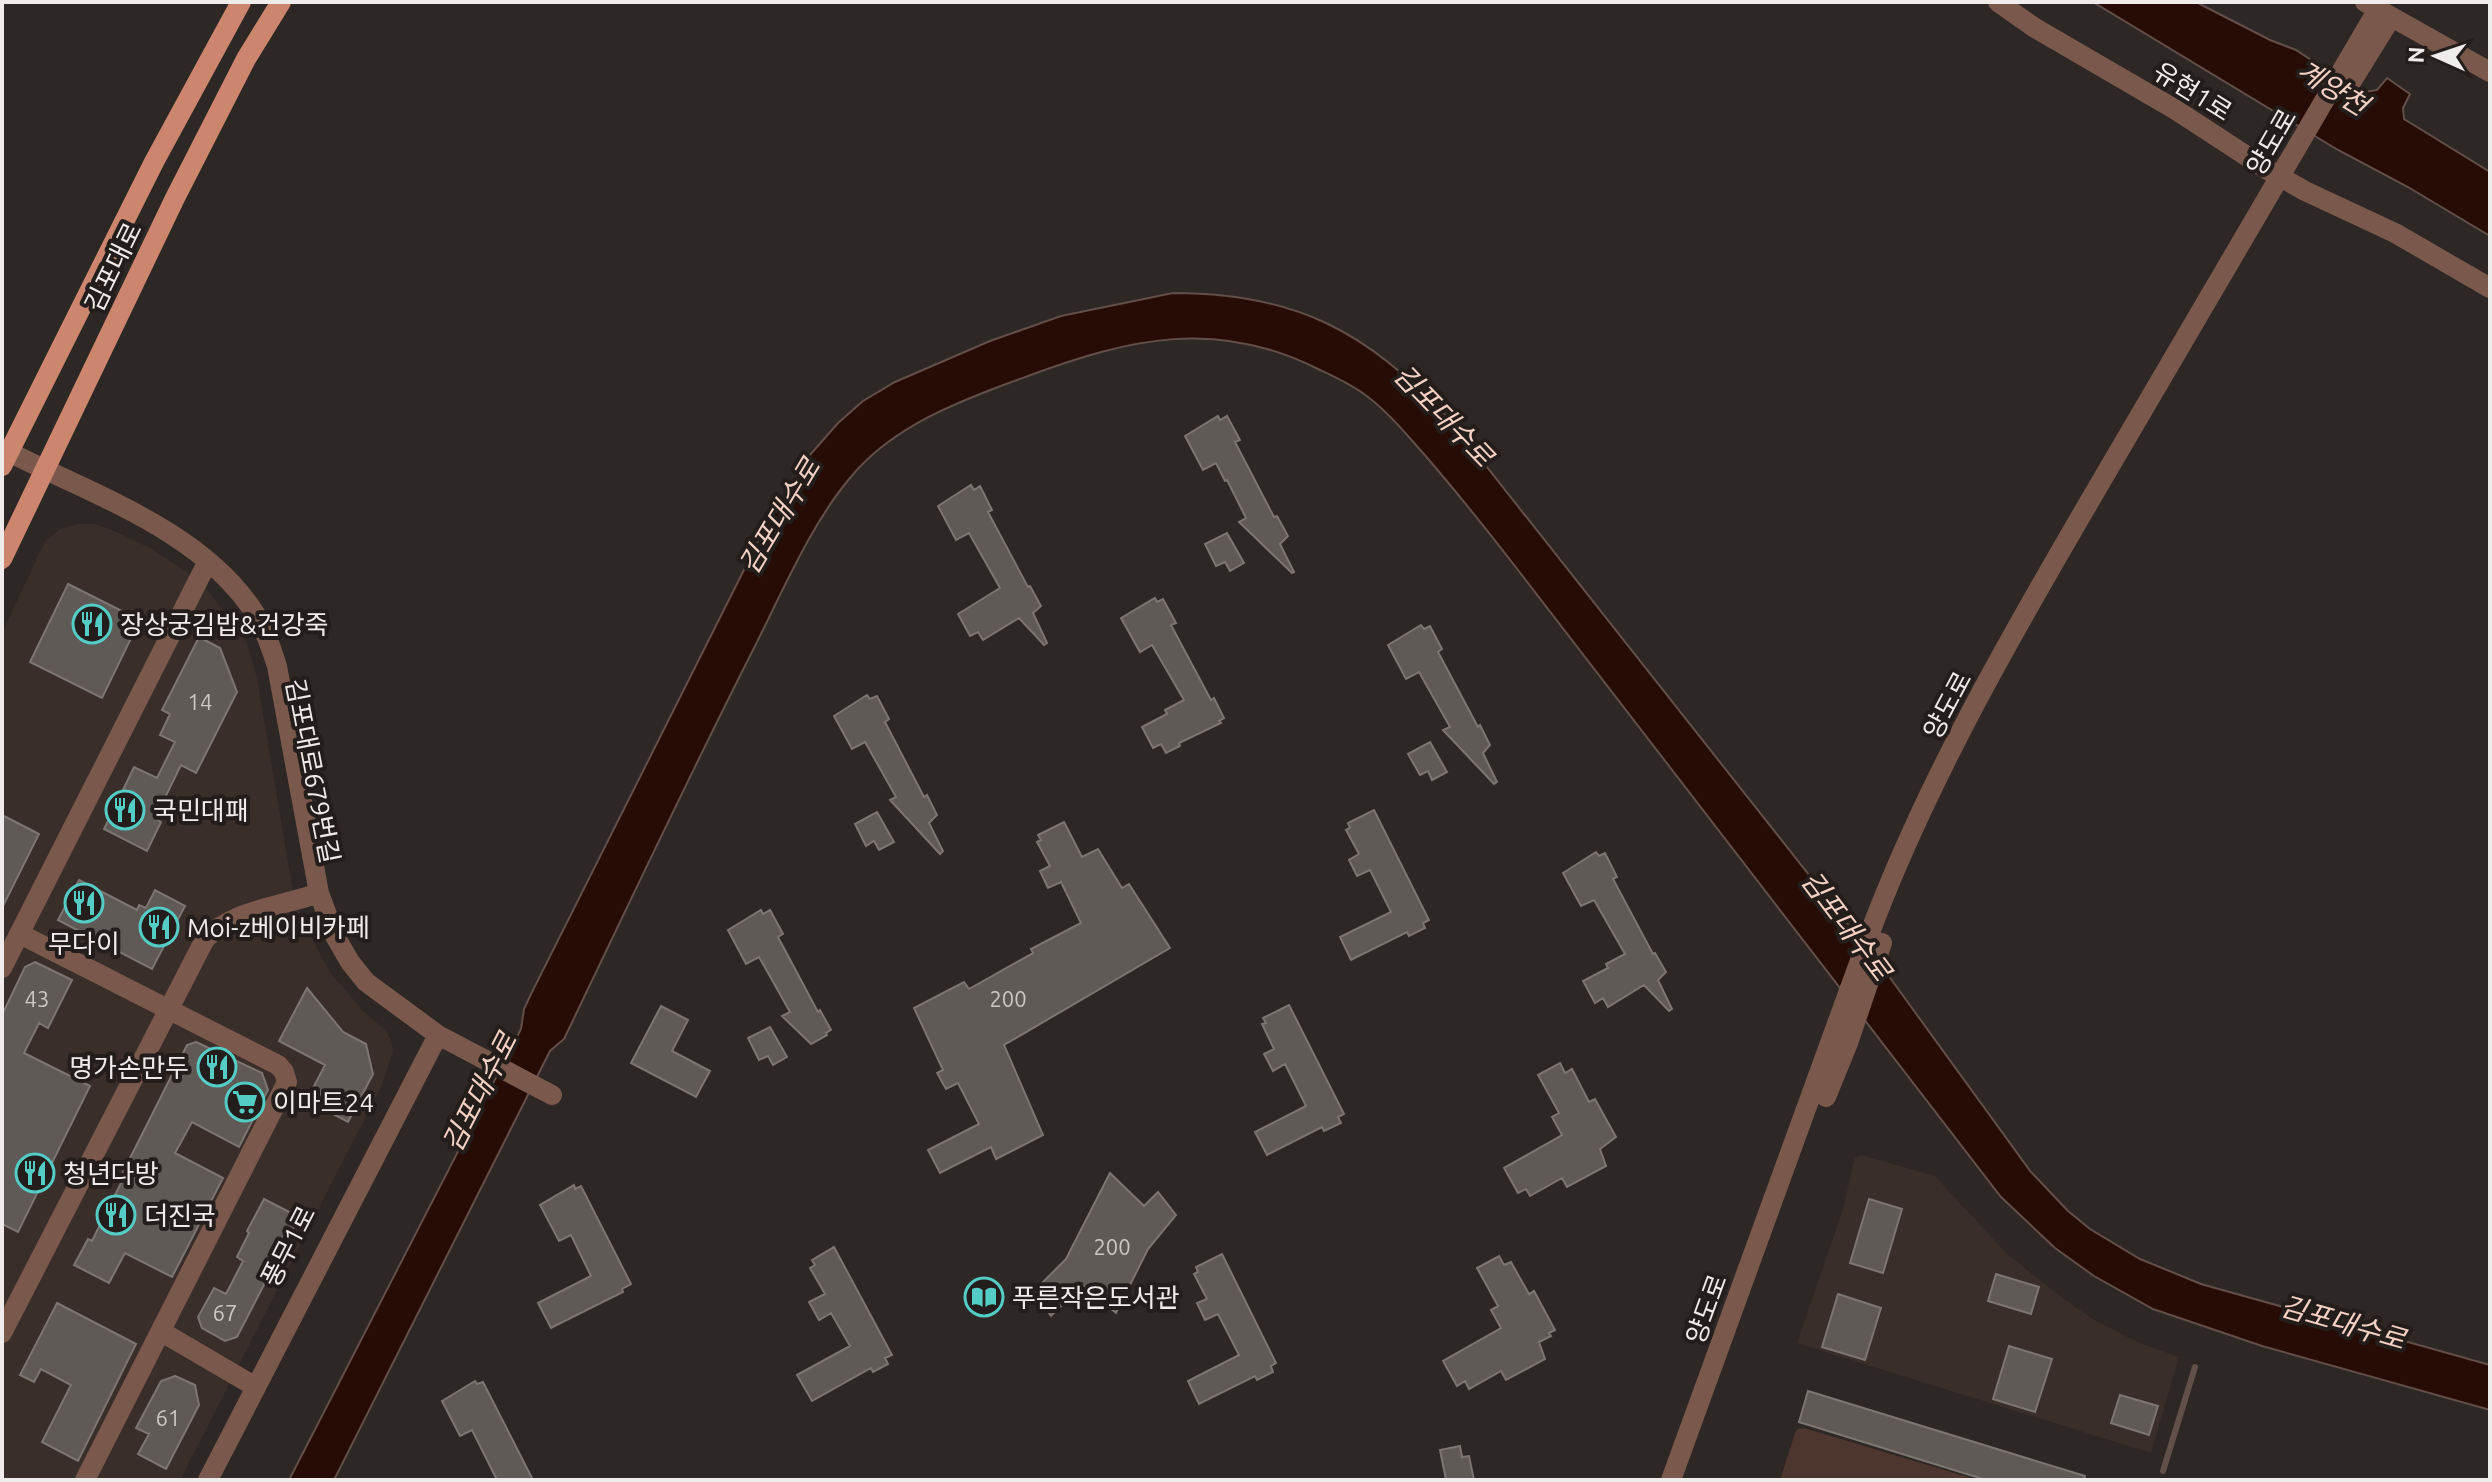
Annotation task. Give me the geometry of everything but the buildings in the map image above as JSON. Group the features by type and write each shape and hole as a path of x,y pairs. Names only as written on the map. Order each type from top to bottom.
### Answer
{"main road":[{"name":"김포대로","path":"5,459 154,162 241,2"},
{"name":"김포대로","path":"2,559 175,198 246,59 281,2"}],"street":[{"name":"유현1로","path":"1998,2 2035,28 2288,176 2490,288"},
{"path":"2365,2 2490,72"},
{"name":"양도로","path":"1686,1480 1876,939 1898,860 1930,792 2011,641 2159,381 2288,176 2374,30 2391,17"},
{"name":"김포대로679번길","path":"5,459 44,470 75,494 205,566 249,622 259,643 277,714 314,895 326,941 340,967 359,989 391,1014 552,1095"},
{"path":"2,968 205,566"},
{"path":"2,1333 205,939 218,926 314,895"},
{"path":"20,934 278,1065 287,1082 85,1480"},
{"name":"양도로","path":"1671,1480 1842,1035"},
{"name":"풍무1로","path":"208,1480 357,1168 410,1072 437,1038"},
{"path":"162,1332 252,1384"},
{"name":"풍무1로","path":"197,1480 252,1384"}],"shaded area":[{"path":"77,524 95,524 110,529 150,548 184,570 208,591 243,636 257,679 293,891 302,921 330,972 363,1011 384,1029 391,1039 393,1051 382,1085 180,1480 2,1480 2,633 45,541 60,529"},
{"path":"1861,1155 1935,1176 2006,1253 2056,1293 2091,1318 2137,1342 2179,1357 2151,1453 1797,1343 1843,1209 1855,1157"},
{"path":"1804,1428 1978,1480 1780,1480 1795,1433"}],"water":[{"name":"계양천","path":"2093,2 2196,2 2296,50 2350,86 2365,92 2377,90 2387,78 2410,94 2403,108 2404,119 2490,172 2490,236 2338,150"},
{"name":"김포대수로","path":"1173,293 1256,300 1326,323 1358,340 1388,362 1449,419 1888,975 2031,1172 2068,1211 2090,1229 2140,1259 2201,1284 2490,1365 2490,1410 2262,1346 2153,1309 2094,1276 2055,1248 2001,1197 1506,555 1390,417 1350,385 1281,353 1244,343 1173,339 1102,352 1066,363 932,415 868,459 835,497 796,562 564,1039 550,1051 334,1480 289,1480 521,1029 524,1009 531,994 763,532 809,456 838,423 863,401 895,382 990,341 1061,316"}],"waterway":[{"path":"2163,1471 2195,1367"}],"place":[{"name":"장상궁김밥&건강죽","path":"92,624"},
{"name":"국민대패","path":"125,810"},
{"name":"무다이","path":"84,903"},
{"name":"Moi-z베이비카페","path":"159,927"},
{"name":"명가손만두","path":"217,1067"},
{"name":"이마트24","path":"245,1102"},
{"name":"청년다방","path":"35,1173"},
{"name":"더진국","path":"116,1215"},
{"name":"푸른작은도서관","path":"984,1297"}]}
